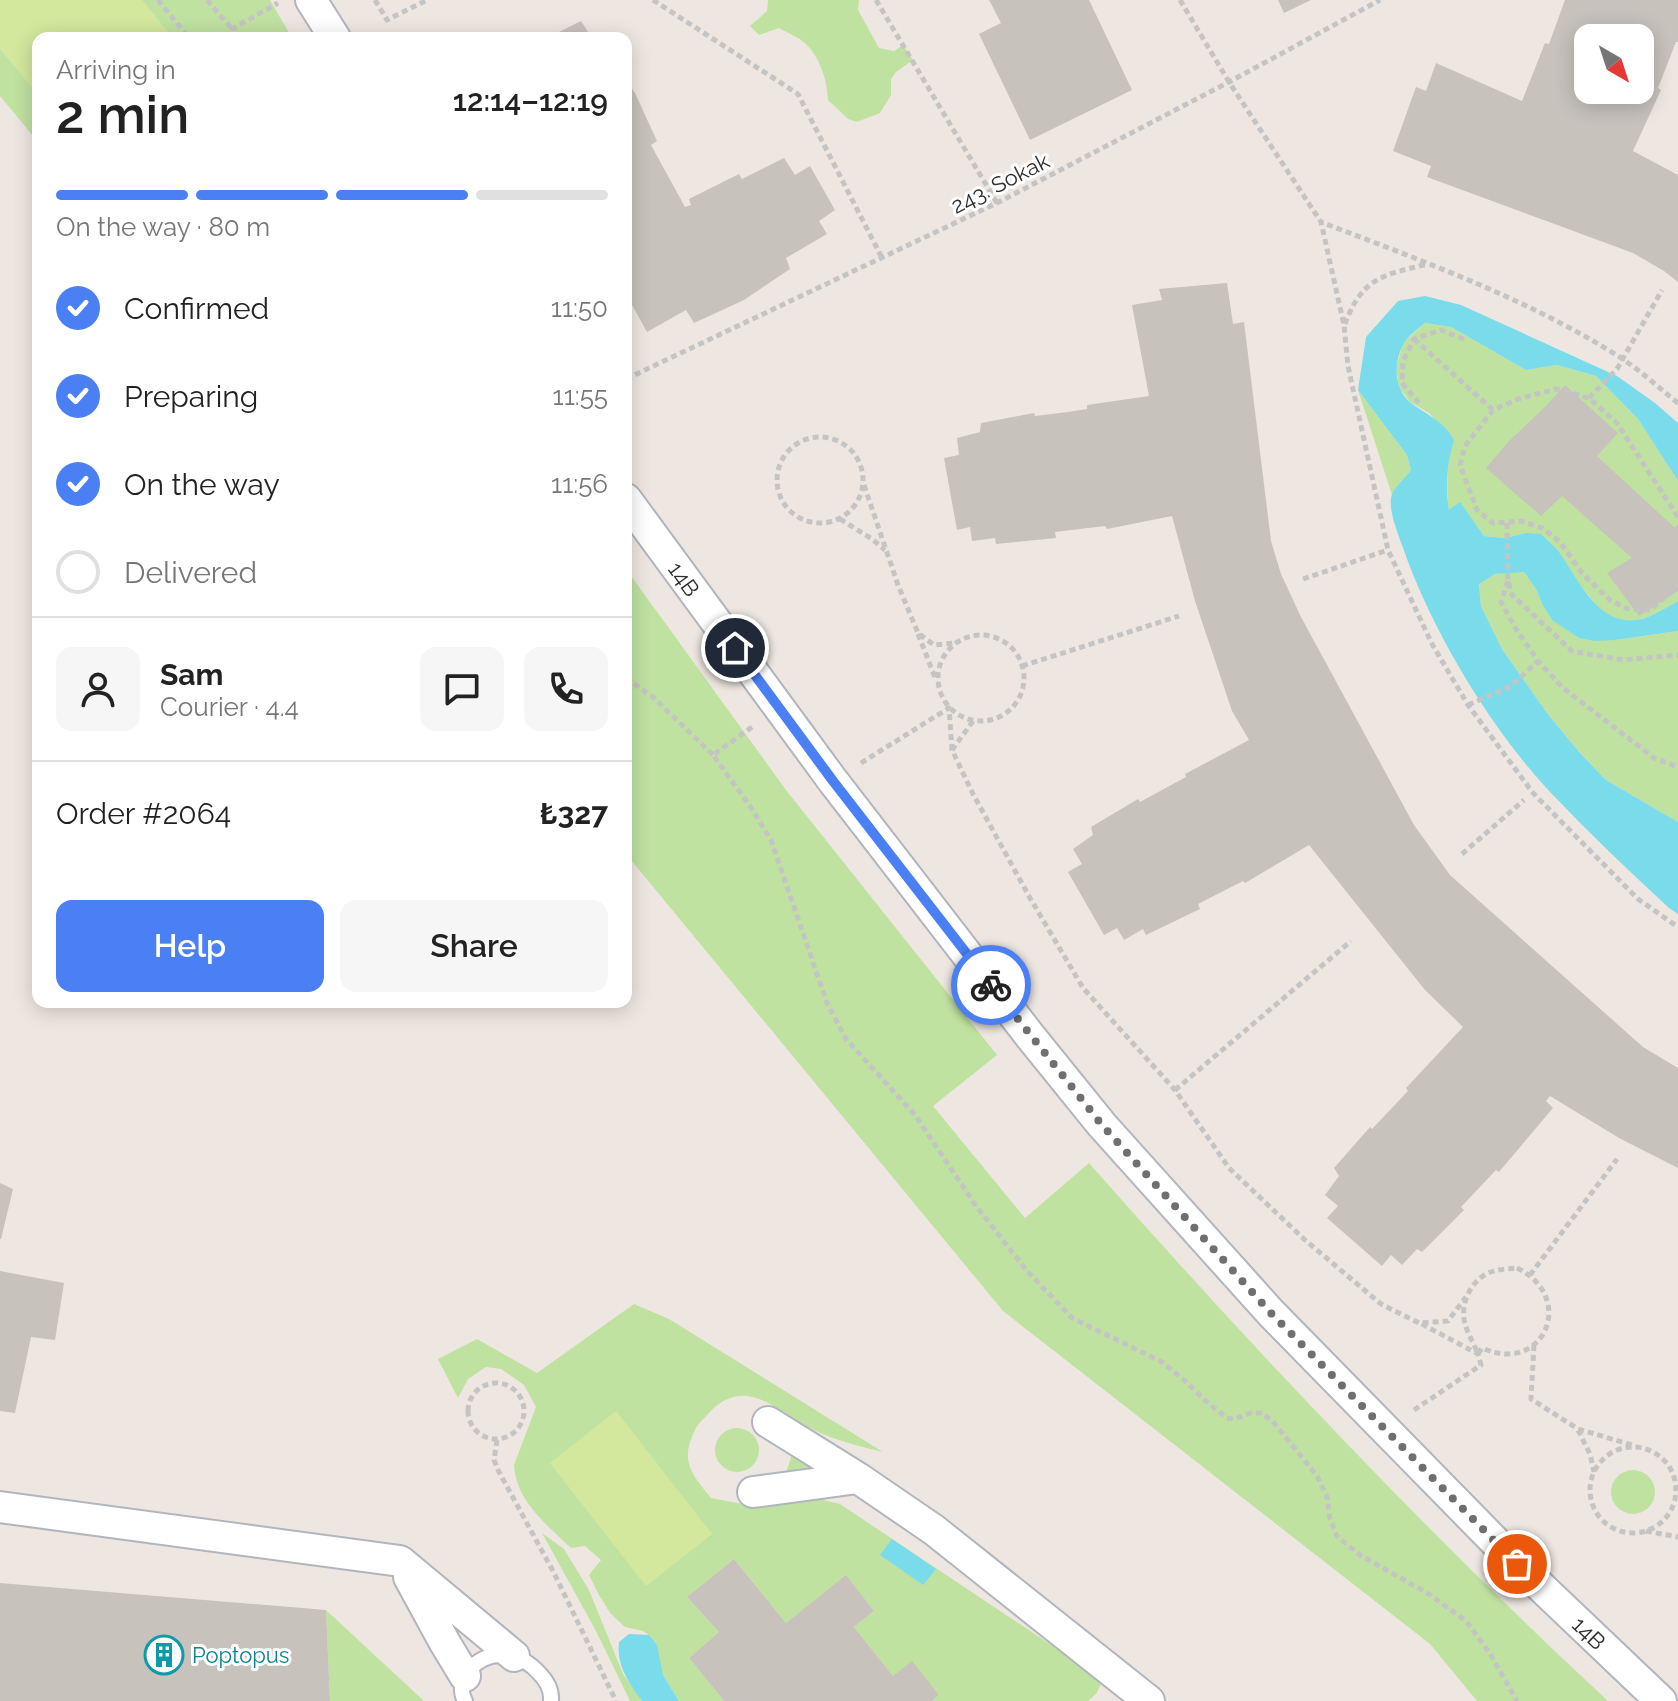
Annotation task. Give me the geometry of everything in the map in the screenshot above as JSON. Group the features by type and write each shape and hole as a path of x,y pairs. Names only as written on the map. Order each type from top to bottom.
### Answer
{"street":[{"path":"311,0 331,32"},
{"name":"14B","path":"632,507 833,781 1102,1125 1271,1313 1517,1564 1661,1701"},
{"path":"768,1422 934,1530 1149,1701"},
{"path":"753,1492 858,1478"},
{"path":"0,1507 400,1561 514,1656"},
{"path":"400,1561 445,1643 465,1688"}],"lane":[{"path":"465,1688 477,1663 486,1657 502,1654 524,1661 544,1678 552,1694 551,1701"}],"path":[{"path":"158,0 184,32"},
{"path":"207,0 234,32"},
{"path":"232,29 283,0"},
{"path":"375,0 387,20 427,0"},
{"path":"653,0 798,94 882,258"},
{"path":"876,0 997,203"},
{"path":"1180,0 1229,82 1321,222 1388,550 1432,644 1468,705 1533,793 1638,899 1678,927"},
{"name":"243. Sokak","path":"632,376 997,203 1380,0"},
{"path":"1321,222 1483,286 1572,330 1623,359 1678,403"},
{"path":"1344,325 1353,303 1368,285 1396,272 1428,264"},
{"path":"1589,398 1617,369 1662,290"},
{"path":"1419,403 1402,383 1403,361 1414,339 1441,330 1466,340"},
{"path":"1414,339 1493,410"},
{"path":"1678,517 1617,423 1589,398 1556,389 1518,399 1493,410 1465,446 1460,465 1477,510 1493,523 1521,521 1542,528 1560,542 1582,573 1610,600 1628,609 1650,610 1678,586"},
{"path":"864,483 852,510 840,519 826,523 812,523 789,510 777,486 778,471 784,457 796,445 810,438 827,437 842,443 855,454 862,468 864,483 898,585 941,696 949,708 973,721 1001,717 1020,695 1024,681 1015,651 1003,641 987,636 971,636 956,643 944,654 937,683"},
{"path":"840,519 887,552"},
{"path":"1507,523 1508,581 1512,595 1572,651 1623,660 1678,655"},
{"path":"1303,579 1388,550"},
{"path":"1508,581 1501,602 1538,661 1563,688 1654,758 1678,767"},
{"path":"1022,666 1179,616"},
{"path":"918,633 934,645 956,643"},
{"path":"1468,705 1511,686 1538,661"},
{"path":"632,682 654,698 713,755 750,806 771,840 827,1003 846,1039 915,1115 976,1206 1027,1271 1072,1318 1162,1362 1227,1418 1262,1413 1275,1424 1317,1476 1327,1497 1330,1519 1337,1536 1360,1555 1429,1594 1466,1621 1489,1652 1517,1701"},
{"path":"713,755 779,708"},
{"path":"949,708 952,750 973,794 1083,988 1175,1090 1229,1168 1305,1240 1381,1304 1478,1354"},
{"path":"833,781 949,708"},
{"path":"952,750 973,721"},
{"path":"1462,854 1524,800"},
{"path":"1175,1090 1351,941"},
{"path":"1530,1275 1617,1159"},
{"path":"1419,1323 1448,1321 1475,1283 1487,1273 1517,1268 1530,1275 1544,1291 1549,1305 1544,1334 1535,1345 1522,1352 1495,1354 1482,1348 1478,1354"},
{"path":"1385,1430 1481,1365 1466,1327 1466,1297"},
{"path":"1535,1345 1531,1399 1578,1429 1649,1449 1678,1474"},
{"path":"490,1383 505,1383 518,1392 524,1407 522,1422 512,1434 497,1440 483,1437 472,1428 468,1415 469,1401 477,1389 490,1383"},
{"path":"1578,1429 1590,1454 1594,1472"},
{"path":"497,1440 494,1460 498,1470 554,1573 616,1701"},
{"path":"1649,1449 1633,1447 1617,1450 1603,1459 1594,1472 1590,1487 1591,1501 1597,1514 1607,1524 1632,1533 1645,1531 1669,1514 1675,1501 1676,1485 1663,1459"},
{"path":"1645,1531 1678,1537"}],"green space":[{"path":"0,0 270,0 289,32 32,32 32,135 0,96"},
{"path":"0,0 142,0 168,32 32,32 32,88 0,49"},
{"path":"768,0 859,0 858,10 879,48 894,51 903,45 913,60 891,79 891,95 880,113 857,122 848,119 828,100 822,71 807,45 779,28 759,35 750,26 767,11"},
{"path":"1425,323 1451,327 1526,370 1557,365 1596,376 1638,419 1678,481 1678,601 1645,618 1618,620 1599,608 1579,584 1526,533 1505,538 1484,536 1460,503 1449,511 1448,475 1453,440 1429,413 1410,402 1399,387 1396,368 1403,343"},
{"path":"1358,390 1407,455 1411,470 1392,495"},
{"path":"1524,572 1552,620 1615,640 1678,631 1678,822 1606,780 1547,713 1502,649 1481,606 1479,583 1495,574"},
{"path":"632,577 786,790 997,1055 933,1106 1025,1218 1089,1163 1342,1438 1473,1572 1608,1701 1477,1701 1430,1644 1003,1311 632,861"},
{"path":"634,1304 669,1319 883,1452 818,1432 764,1401 737,1396 723,1401 709,1413 697,1426 690,1442 690,1467 711,1498 748,1505 788,1498 797,1503 819,1499 840,1504 1090,1671 1101,1684 1096,1694 1088,1701 932,1701 939,1695 893,1676 854,1627 874,1611 846,1576 786,1623 734,1559 687,1597 719,1632 689,1658 724,1701 679,1701 663,1675 649,1635 625,1627 610,1613 599,1595 589,1575 601,1560 585,1546 571,1548 534,1511 520,1490 514,1465 536,1407 524,1385 501,1369 486,1367 468,1379 458,1398 438,1359 477,1339 537,1373"},
{"path":"616,1411 712,1534 646,1586 550,1463"},
{"path":"737,1428 753,1434 759,1450 753,1466 737,1472 721,1466 715,1450 721,1434"},
{"path":"795,1445 835,1472 786,1473"},
{"path":"1633,1470 1649,1476 1655,1492 1649,1508 1633,1514 1617,1508 1611,1492 1617,1476"},
{"path":"542,1533 564,1549 589,1590 623,1674 642,1701 630,1701"},
{"path":"326,1610 424,1701 330,1701"}],"water":[{"path":"1425,296 1461,305 1617,376 1678,423 1678,481 1638,419 1596,376 1557,365 1526,370 1451,327 1425,323 1405,342 1398,360 1398,384 1405,397 1440,423 1454,440 1447,475 1449,510 1460,502 1484,536 1505,538 1526,533 1541,534 1559,552 1593,601 1616,618 1645,618 1678,601 1678,631 1595,641 1579,638 1552,620 1524,572 1495,574 1479,584 1481,606 1502,649 1579,752 1606,780 1678,822 1678,914 1594,837 1529,768 1468,682 1419,589 1391,509 1392,494 1411,470 1407,455 1358,390 1366,337 1398,301"},
{"path":"892,1539 936,1569 923,1585 880,1555"},
{"path":"629,1634 649,1635 657,1645 663,1675 679,1701 642,1701 628,1680 620,1658 619,1642"}],"building":[{"path":"989,0 1089,0 1132,90 1030,140 979,34 1001,23"},
{"path":"1278,0 1311,0 1284,13"},
{"path":"1565,0 1678,0 1678,42 1658,88 1661,90 1633,151 1678,175 1678,282 1633,253 1427,177 1431,166 1393,151 1416,87 1426,91 1436,63 1522,101 1545,43 1549,44"},
{"path":"581,21 588,32 559,32"},
{"path":"632,89 657,141 651,145 685,207 691,205 689,199 739,174 742,179 784,158 795,175 810,166 835,210 819,221 827,234 786,258 790,269 744,300 694,323 686,310 647,332 632,305"},
{"path":"1227,283 1233,324 1244,322 1271,541 1281,574 1301,617 1414,825 1450,875 1643,1047 1678,1068 1678,1168 1619,1138 1550,1096 1546,1101 1553,1108 1499,1172 1496,1170 1461,1207 1464,1210 1422,1252 1417,1249 1402,1265 1391,1255 1382,1266 1327,1218 1338,1206 1325,1195 1339,1176 1334,1168 1370,1127 1372,1129 1408,1091 1406,1088 1463,1027 1425,990 1309,845 1245,883 1243,881 1198,904 1200,909 1146,935 1143,929 1124,940 1117,928 1104,935 1068,872 1082,864 1073,849 1093,835 1091,827 1249,740 1232,711 1195,601 1172,516 1107,529 1105,526 1055,532 1056,538 996,544 995,538 972,541 970,527 957,530 944,458 959,455 957,438 980,432 981,423 1034,413 1035,416 1087,409 1087,405 1149,396 1132,305 1162,300 1159,289"},
{"path":"1565,385 1618,433 1597,456 1674,527 1678,525 1678,591 1639,616 1607,573 1632,558 1562,496 1541,516 1486,468"},
{"path":"0,1183 13,1189 1,1239 0,1239"},
{"path":"0,1271 64,1283 55,1340 31,1337 15,1413 0,1411"},
{"path":"734,1559 786,1623 846,1575 874,1611 854,1627 893,1676 912,1661 939,1695 932,1701 724,1701 689,1658 719,1632 687,1597"},
{"name":"Poptopus","path":"0,1583 326,1610 330,1701 0,1701"}],"way so far":[{"path":"991,985 1102,1125 1271,1313 1517,1564"}],"place":[{"name":"Poptopus","path":"164,1655"}],"route":[{"path":"735,648 833,781 991,985"}]}
